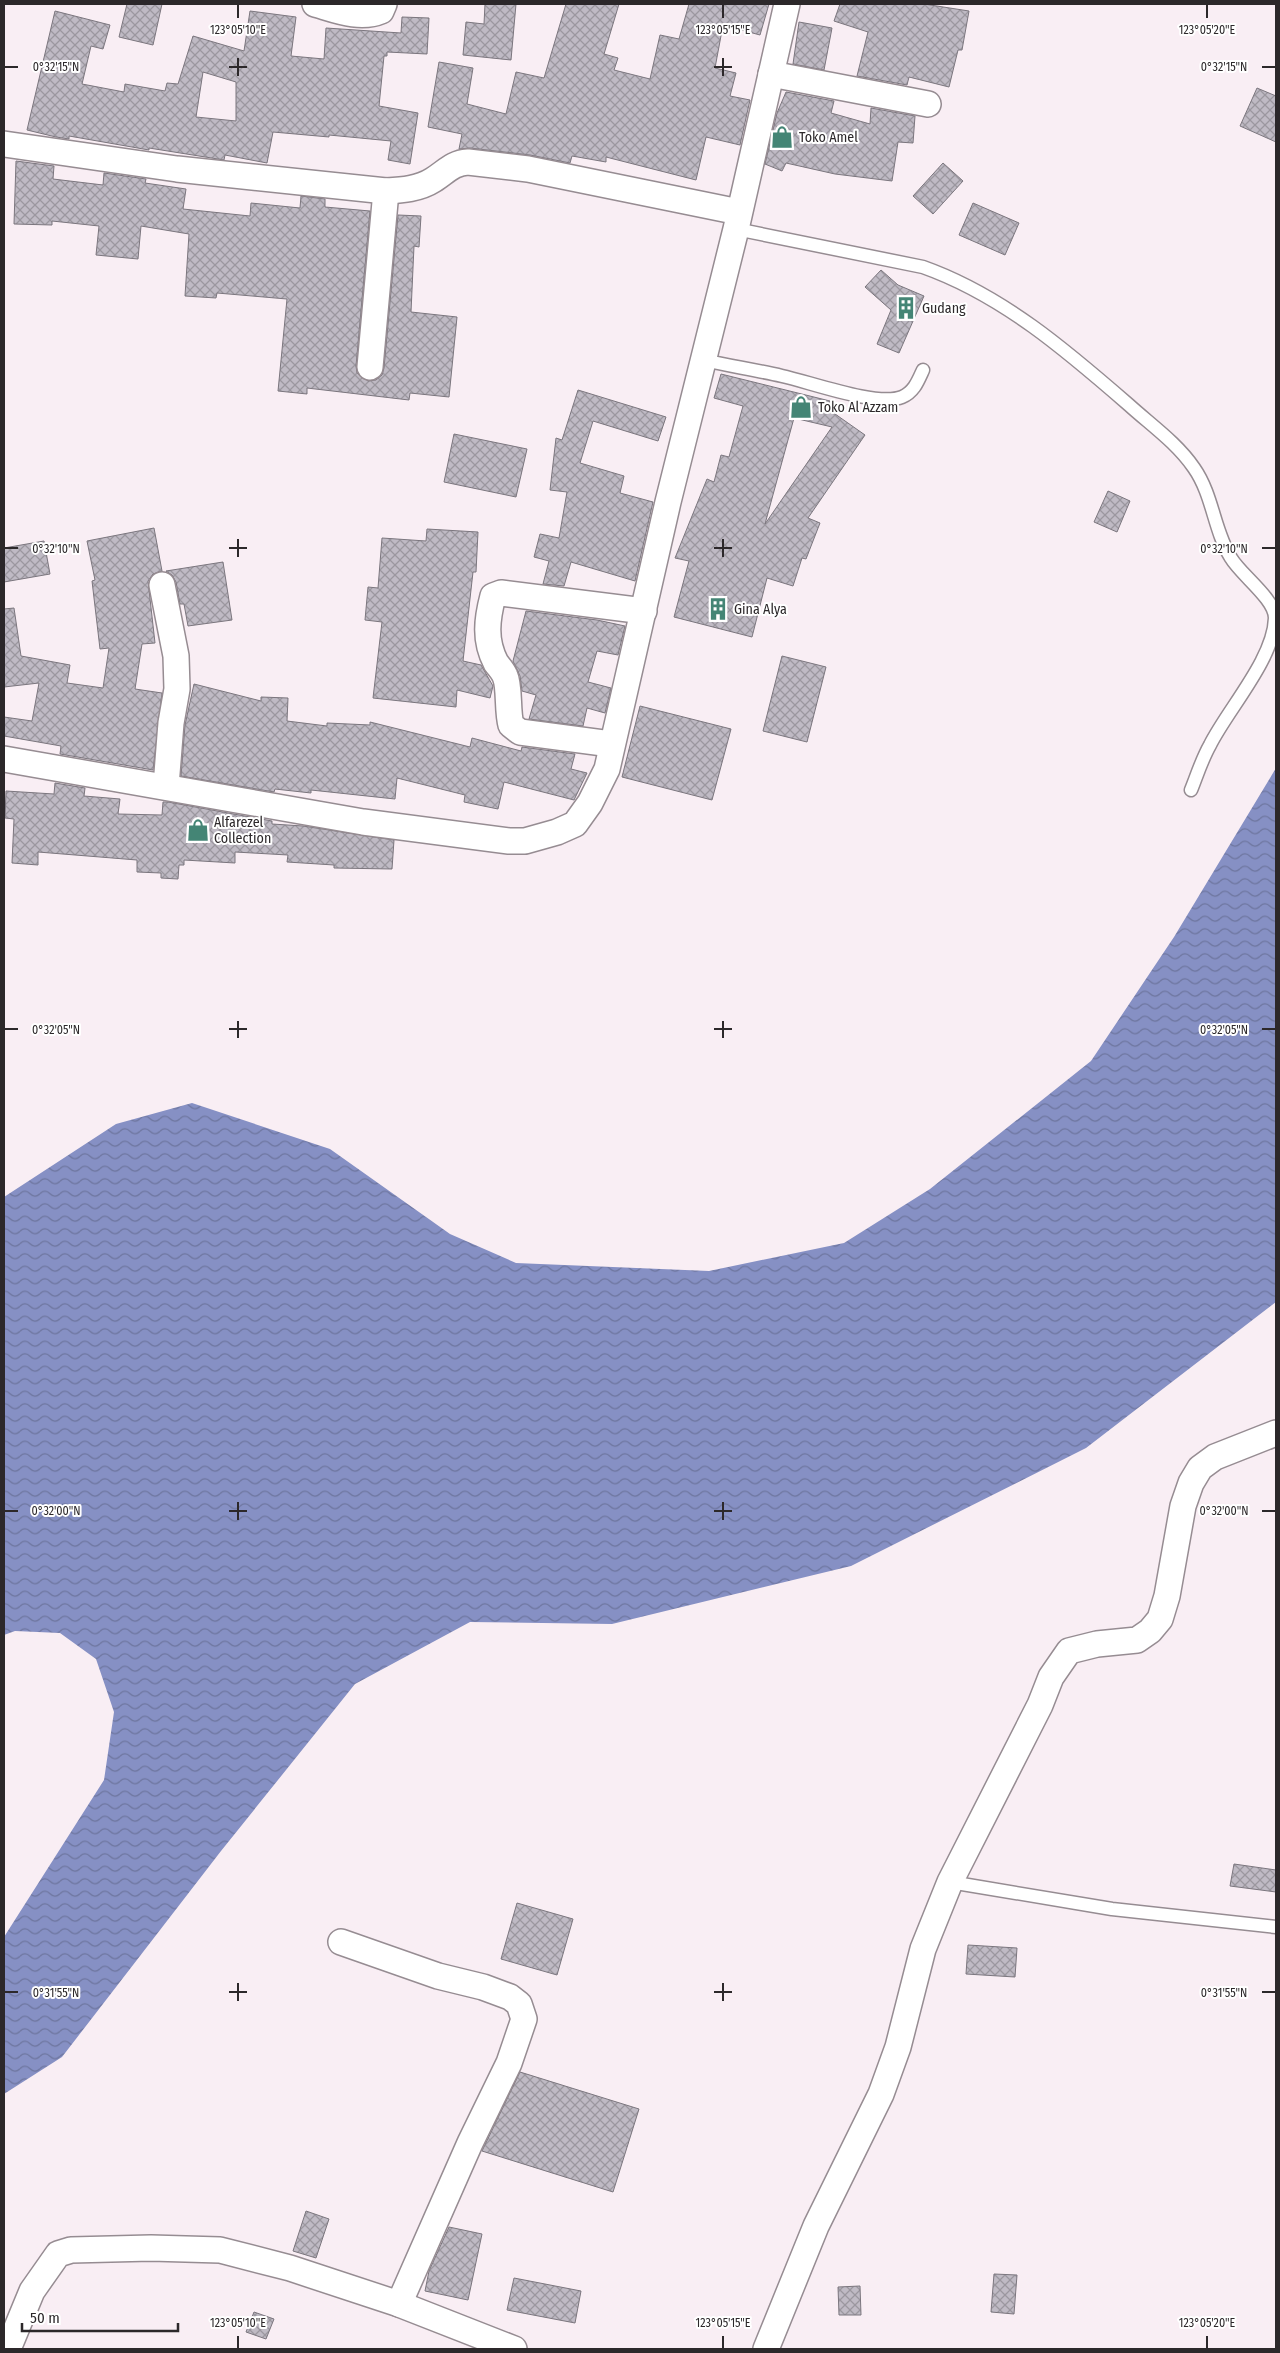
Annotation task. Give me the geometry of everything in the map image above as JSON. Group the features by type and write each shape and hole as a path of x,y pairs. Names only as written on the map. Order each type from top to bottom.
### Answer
{"street":[{"path":"315,4 358,15 372,15 381,11 384,4"},
{"path":"4,759 363,822 486,839 525,841 557,832 575,824 590,803 607,769 787,4"},
{"path":"770,74 928,104"},
{"path":"4,144 177,169 386,190 423,185 434,180 458,162 468,162 528,169 737,221"},
{"path":"370,367 386,190"},
{"path":"162,585 176,656 177,688 171,722 166,786"},
{"path":"612,744 520,732 511,725 507,710 505,676 496,662 487,637 486,619 493,596 501,593 644,611"},
{"path":"766,2349 816,2226 881,2094 898,2047 923,1949 950,1882 1040,1705 1051,1677 1069,1651 1084,1646 1137,1640 1150,1631 1160,1619 1167,1596 1183,1506 1191,1483 1200,1468 1215,1457 1276,1433"},
{"path":"341,1942 438,1976 483,1987 510,1997 519,2004 524,2019 509,2063 470,2143 399,2304"},
{"path":"8,2349 32,2291 39,2279 58,2254 71,2250 220,2250 290,2268 399,2304 514,2349"}],"lane":[{"path":"737,221 923,268 949,276 977,291 1032,325 1090,371 1177,447 1195,469 1208,498 1227,552 1238,570 1268,600 1275,616 1272,636 1257,670 1209,746 1191,790"},
{"path":"703,360 784,377 836,391 886,399 903,397 913,390 923,370"},
{"path":"950,1882 1112,1910 1276,1927"}],"water":[{"path":"1276,768 1276,1302 1086,1448 851,1566 612,1624 470,1622 355,1684 221,1851 62,2057 4,2094 4,1937 104,1780 114,1712 96,1659 60,1633 15,1631 4,1635 4,1197 116,1124 192,1103 330,1149 450,1234 516,1263 709,1271 844,1243 930,1189 1091,1061 1174,937"}],"building":[{"path":"127,4 162,4 153,45 119,37"},
{"path":"485,4 516,4 511,60 463,55 466,22 484,24"},
{"path":"566,4 619,4 604,54 618,58 614,70 650,79 660,35 679,39 689,4 769,4 760,35 723,25 715,68 736,73 730,96 750,100 740,145 706,137 696,180 606,157 606,162 572,156 570,163 530,155 470,148 459,149 462,134 428,127 439,62 473,68 467,104 506,114 516,72 544,78"},
{"path":"840,4 924,4 969,11 962,50 958,50 949,87 909,77 907,85 857,76 868,32 834,21"},
{"path":"55,11 110,25 103,49 91,46 82,84 124,92 125,84 165,91 167,83 178,84 193,36 244,51 250,11 296,17 291,56 324,59 326,28 401,33 402,17 429,18 427,54 387,52 387,56 384,56 379,106 418,113 410,164 388,160 391,141 329,135 329,137 273,132 267,163 225,155 224,160 149,148 149,150 69,136 69,139 27,130","holes":["203,72 236,82 236,121 196,117"]},
{"path":"799,22 832,28 824,70 793,64"},
{"path":"1257,88 1276,96 1276,142 1240,126"},
{"path":"786,92 834,101 831,113 870,124 871,108 915,116 913,143 898,142 892,181 835,174 786,163 782,171 765,164 777,113"},
{"path":"16,161 54,166 53,179 103,185 104,173 146,179 145,183 186,189 183,209 250,216 251,203 300,208 301,196 325,199 325,207 370,211 356,366 357,373 368,381 376,380 382,375 384,368 398,215 421,216 419,247 414,246 411,312 457,317 449,397 410,393 409,400 307,388 307,394 278,391 287,299 217,293 216,298 185,296 189,234 141,226 138,259 96,255 99,226 52,221 52,225 14,224"},
{"path":"943,163 963,181 933,214 913,196"},
{"path":"973,203 1019,223 1005,255 959,235"},
{"name":"Gudang","path":"881,270 898,285 924,296 899,353 877,344 891,310 865,287"},
{"path":"721,374 830,401 828,409 865,435 808,518 820,523 806,559 802,558 793,586 767,578 752,637 674,617 689,561 675,558 707,479 714,482 721,455 729,457 743,406 714,398","holes":["794,418 832,427 765,524"]},
{"path":"578,390 666,417 658,441 593,421 580,463 624,476 620,493 653,502 635,581 571,562 564,586 543,584 549,561 534,557 540,534 559,538 567,492 550,490 556,438 562,440"},
{"path":"454,434 527,449 516,497 444,482"},
{"path":"1108,491 1130,501 1117,532 1094,522"},
{"path":"154,528 162,571 153,574 148,581 155,643 142,644 135,689 162,693 153,770 60,754 61,746 4,736 4,717 32,721 39,683 4,687 4,609 14,608 21,656 70,665 67,683 103,688 109,648 100,649 92,581 95,580 87,541"},
{"path":"427,529 478,532 476,572 473,572 463,661 481,665 493,686 490,698 457,690 456,707 373,698 382,622 365,620 368,587 378,588 382,538 426,541"},
{"path":"44,541 50,574 4,582 4,548"},
{"path":"223,562 232,620 188,626 184,604 180,604 176,582 172,575 166,571"},
{"path":"526,611 597,620 625,626 618,655 597,651 588,682 611,688 605,713 587,708 583,726 529,719 536,695 522,691 520,676 513,661"},
{"path":"782,656 826,667 807,742 763,731"},
{"path":"194,684 261,701 261,697 288,698 287,721 327,726 327,723 370,725 370,722 470,747 472,738 521,751 522,747 575,754 571,769 587,773 574,800 504,782 498,809 464,802 465,795 397,778 395,799 311,790 311,793 275,789 274,792 181,776 185,725"},
{"path":"640,706 731,729 712,800 622,777"},
{"path":"55,783 85,788 84,796 120,799 118,814 162,815 163,802 168,802 272,821 272,824 303,826 394,840 392,869 334,868 334,865 287,862 288,855 235,852 235,863 184,860 184,865 179,865 178,879 161,878 161,873 137,872 137,860 38,852 38,865 12,863 14,819 5,818 6,791 54,794"},
{"path":"1234,1864 1276,1870 1276,1892 1230,1886"},
{"path":"517,1903 573,1919 557,1975 501,1959"},
{"path":"968,1945 1017,1948 1015,1977 966,1974"},
{"path":"520,2072 639,2109 613,2192 482,2151"},
{"path":"306,2211 329,2219 316,2258 293,2251"},
{"path":"449,2227 482,2234 468,2300 425,2291 429,2271"},
{"path":"994,2274 1017,2275 1014,2314 991,2312"},
{"path":"514,2278 581,2291 575,2323 507,2310"},
{"path":"860,2286 861,2315 839,2315 838,2287"},
{"path":"254,2312 274,2319 266,2339 246,2332"}],"place":[{"name":"Toko Amel","path":"782,137"},
{"name":"Gudang","path":"906,308"},
{"name":"Toko Al Azzam","path":"801,407"},
{"name":"Gina Alya","path":"718,609"},
{"name":"Alfarezel Collection","path":"198,830"}]}
